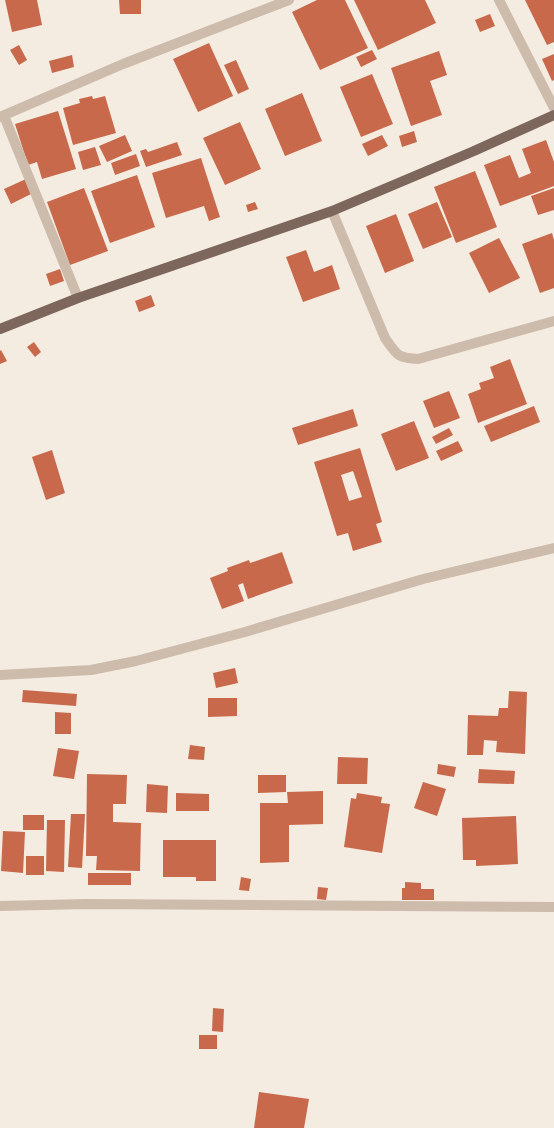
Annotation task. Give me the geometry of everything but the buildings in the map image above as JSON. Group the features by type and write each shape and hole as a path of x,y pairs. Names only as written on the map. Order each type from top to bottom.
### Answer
{"main road":[{"path":"0,329 78,298 332,211 474,151 554,115"}],"street":[{"path":"78,298 2,117 124,64 289,0"},
{"path":"499,0 554,108"},
{"path":"332,211 385,338 398,356 418,359 554,321"},
{"path":"0,675 91,670 136,661 244,632 423,578 554,548"},
{"path":"0,906 86,904 554,907"}]}
